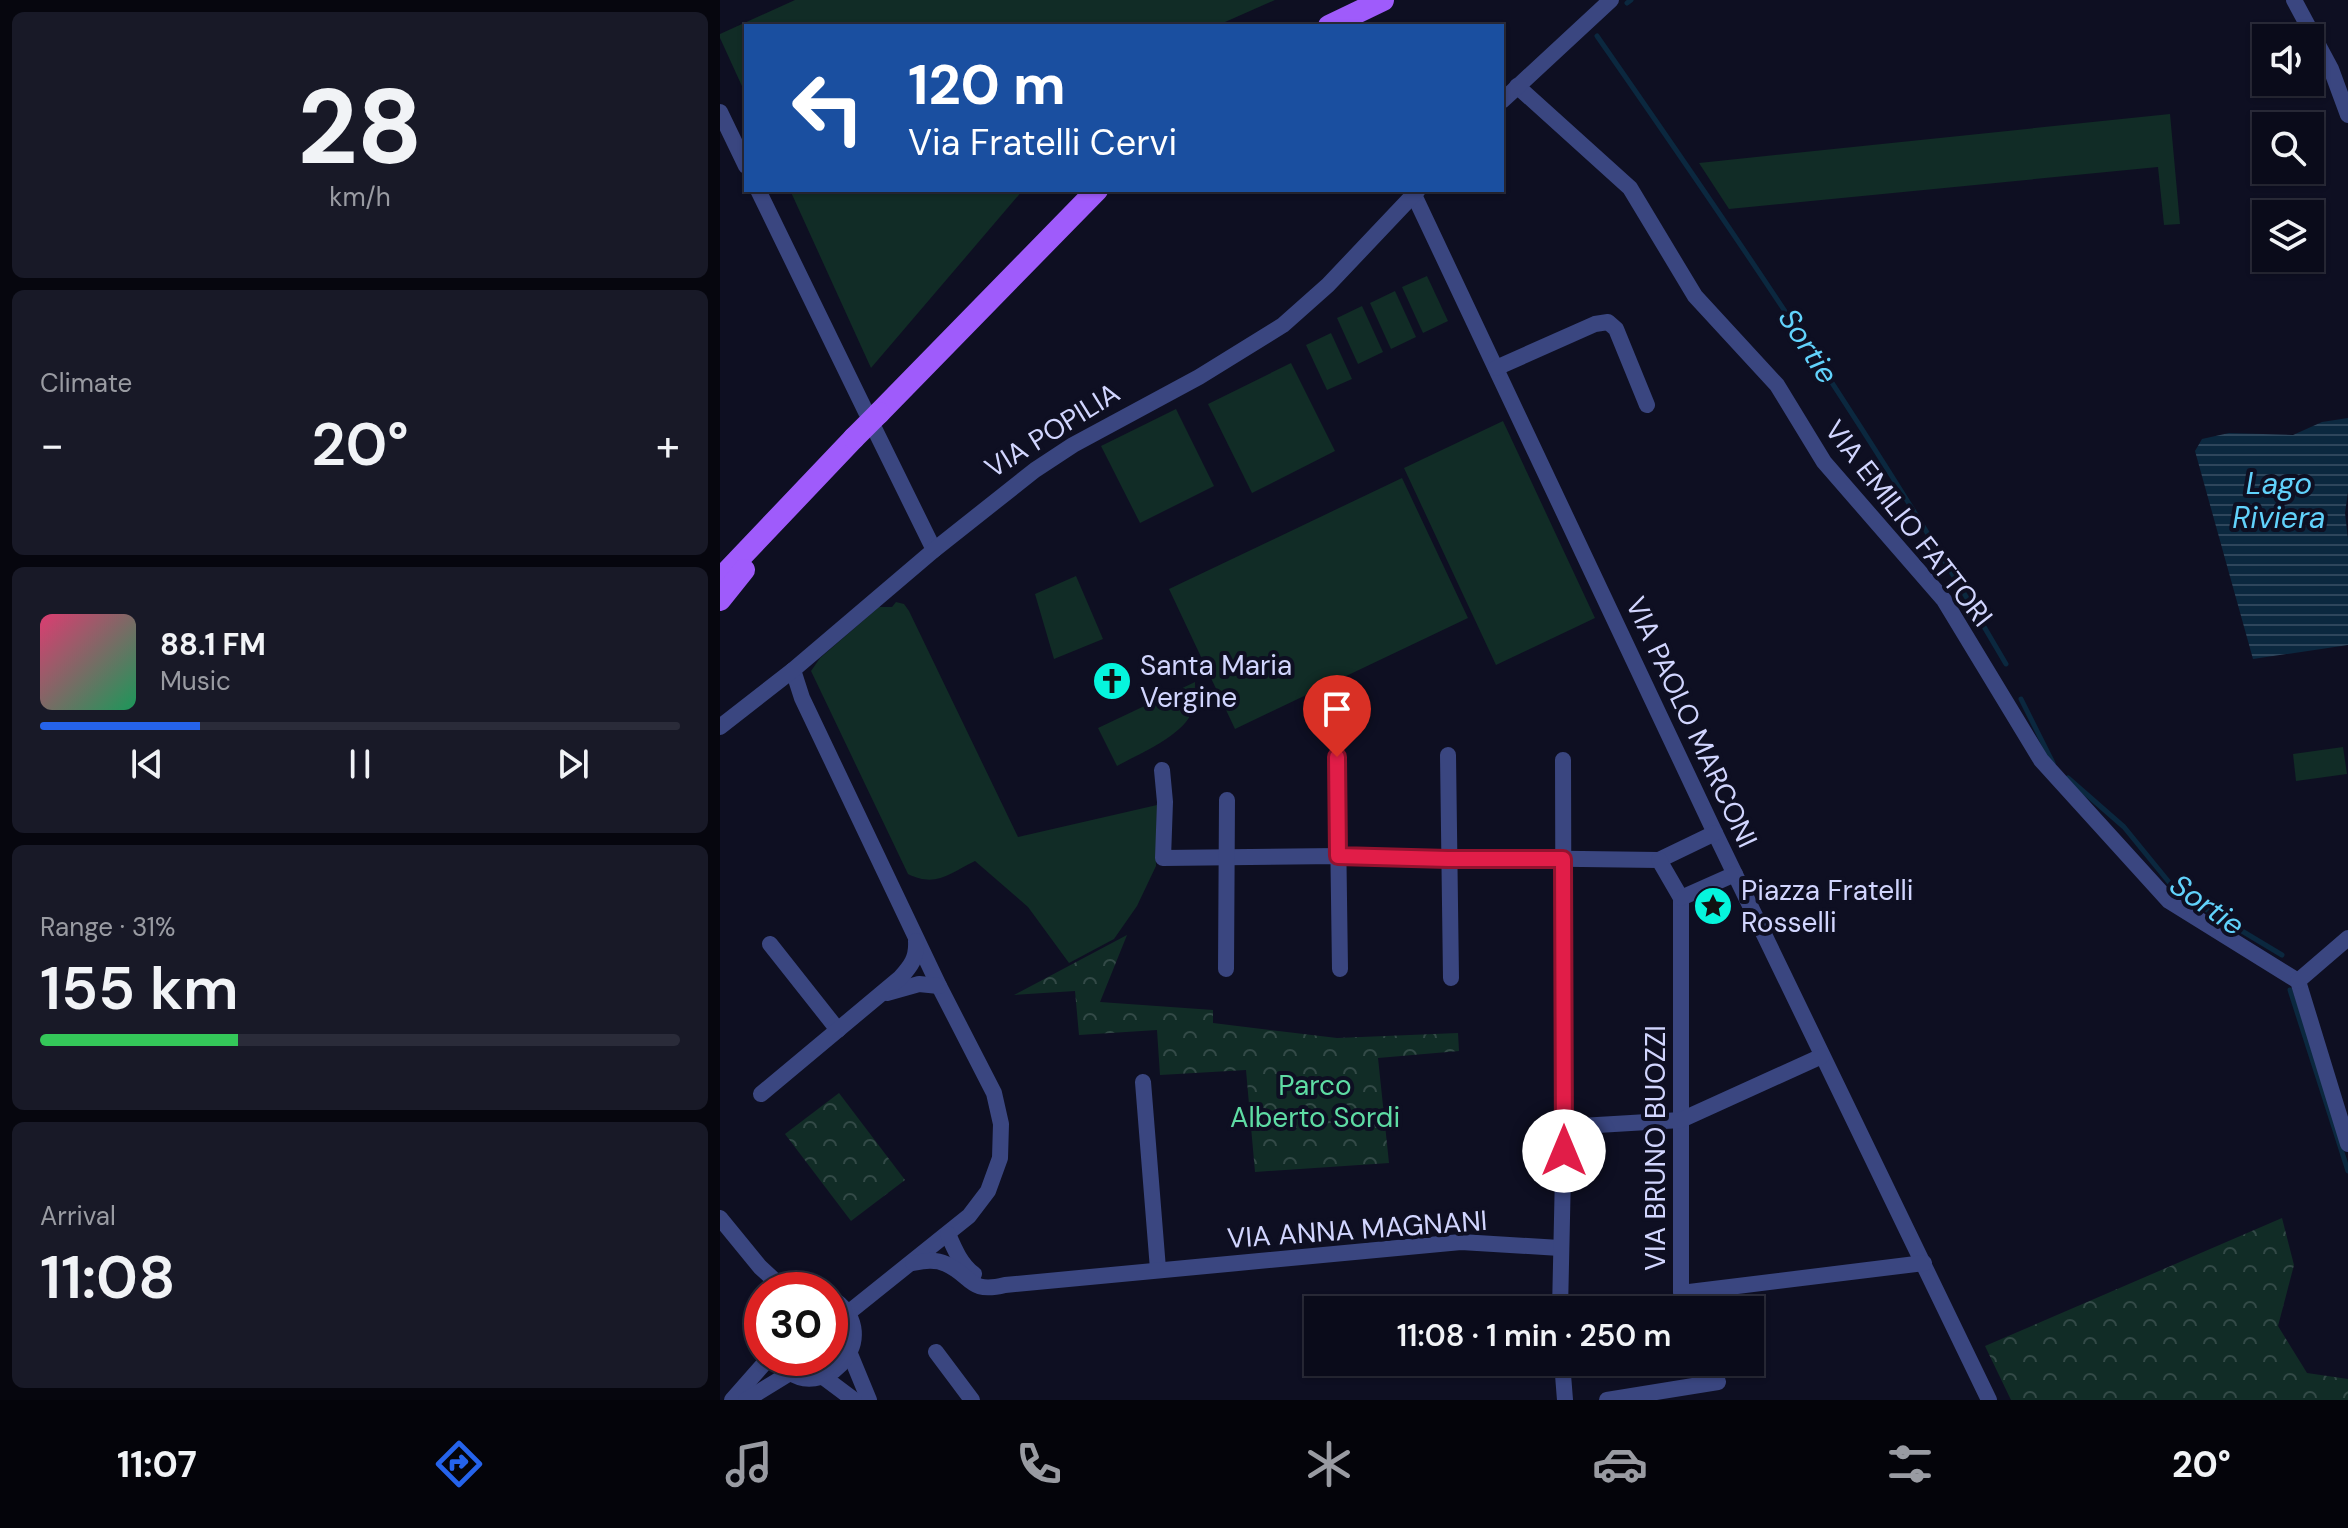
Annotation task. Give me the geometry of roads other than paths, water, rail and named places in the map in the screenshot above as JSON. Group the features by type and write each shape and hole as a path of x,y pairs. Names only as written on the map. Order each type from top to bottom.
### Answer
{"main road":[{"path":"1333,24 1383,0"},
{"path":"725,572 1095,192"},
{"path":"720,600 772,535 797,497"}],"street":[{"path":"1504,99 1611,0"},
{"path":"2294,0 2331,69 2348,115"},
{"name":"VIA EMILIO FATTORI","path":"1517,86 1630,188 1695,296 1777,385 1824,462 1944,600 2041,760 2169,901 2298,981"},
{"path":"721,115 744,162"},
{"path":"759,192 869,423 934,550"},
{"name":"VIA PAOLO MARCONI","path":"1416,192 1715,833 1989,1400"},
{"name":"VIA POPILIA","path":"720,727 1035,470 1073,445 1199,377 1283,325 1328,285 1416,192"},
{"path":"1496,368 1595,324 1608,322 1616,329 1647,405"},
{"path":"793,670 802,698 936,980 994,1093 1001,1124 1000,1158 988,1191 969,1216 848,1313 854,1340 848,1356"},
{"path":"1448,755 1451,978"},
{"path":"1337,757 1340,969"},
{"path":"1560,1296 1564,1127 1563,760"},
{"path":"1162,770 1165,802 1163,858 1338,856 1659,860 1715,833"},
{"path":"1226,969 1227,800"},
{"path":"1659,860 1681,898 1735,874"},
{"name":"VIA BRUNO BUOZZI","path":"1681,898 1681,1293 1924,1263"},
{"path":"761,1094 900,978 913,964 916,936"},
{"path":"2348,938 2298,981 2348,1144"},
{"path":"770,944 838,1030"},
{"path":"900,978 936,980"},
{"path":"878,997 936,980"},
{"path":"1564,1127 1681,1120 1822,1056"},
{"path":"1143,1082 1158,1269"},
{"path":"720,1218 765,1272"},
{"name":"VIA ANNA MAGNANI","path":"948,1234 968,1270 986,1281 1005,1285"},
{"name":"VIA ANNA MAGNANI","path":"911,1263 935,1260 955,1269 975,1286 990,1289 1158,1269 1461,1242 1560,1248"},
{"path":"760,1267 762,1272"},
{"path":"936,1352 972,1400"},
{"path":"850,1354 869,1400"},
{"path":"745,1393 757,1376"},
{"path":"732,1400 783,1376"},
{"path":"798,1376 822,1376 854,1400"},
{"path":"1563,1376 1565,1400"},
{"path":"1607,1400 1718,1382"}],"water":[{"name":"Lago Riviera","path":"2348,418 2345,513 2348,539 2348,645 2253,659 2195,451 2202,439 2229,433 2293,435 2322,422"}],"waterway":[{"name":"Sortie","path":"1627,3 1631,0"},
{"name":"Sortie","path":"1597,36 1808,346 2006,664"},
{"name":"Sortie","path":"2021,699 2053,763"},
{"name":"Sortie","path":"2068,778 2124,827 2177,892 2282,955"},
{"name":"Sortie","path":"2290,990 2348,1171"}],"place":[{"name":"Santa Maria Vergine","path":"1112,681"},
{"name":"Piazza Fratelli Rosselli","path":"1713,906"}],"park label":[{"name":"Parco Alberto Sordi","path":"1315,1101"}]}
